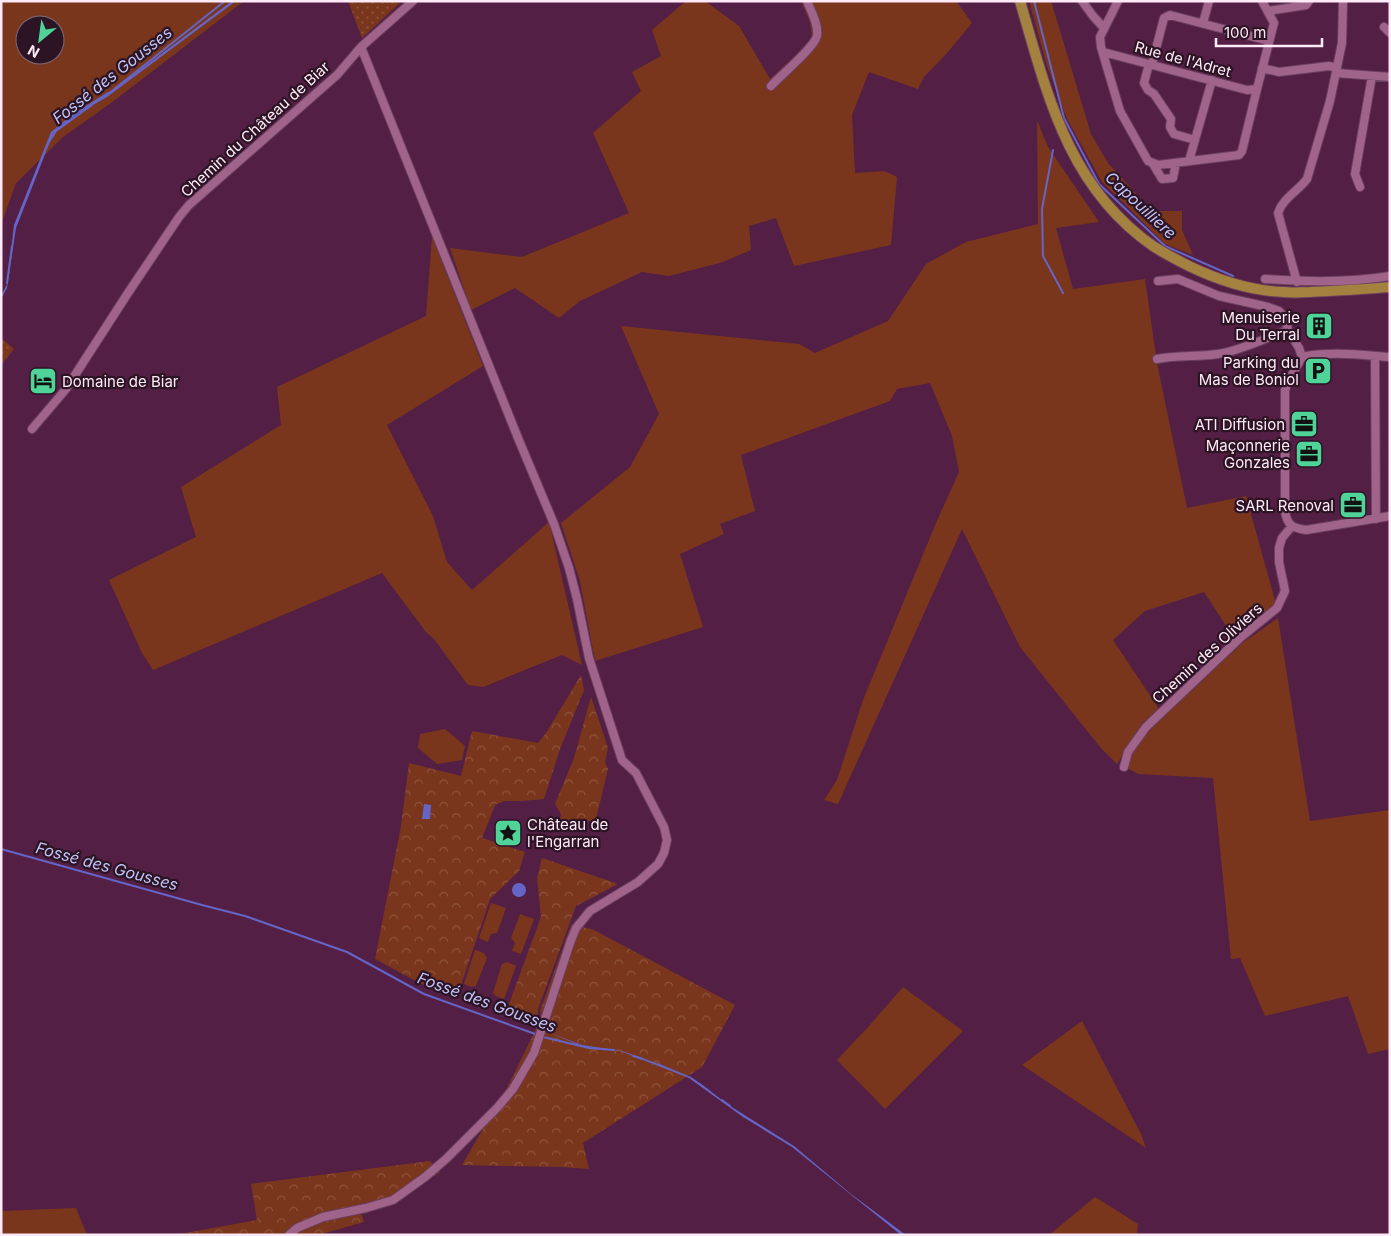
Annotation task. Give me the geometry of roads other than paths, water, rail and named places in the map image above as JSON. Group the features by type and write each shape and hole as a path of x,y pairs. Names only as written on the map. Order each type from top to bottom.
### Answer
{"main road":[{"path":"1020,1 1058,122 1081,170 1106,203 1153,246 1205,273 1228,282 1256,288 1283,292 1390,287"}],"street":[{"name":"Chemin du Château de Biar","path":"32,429 66,389 179,217 189,205 337,75 361,48 413,1"},
{"path":"771,86 809,48 817,36 807,1"},
{"path":"1082,1 1104,28"},
{"path":"1118,1 1100,37 1120,112 1162,179 1173,178 1176,163"},
{"path":"1203,23 1209,1"},
{"path":"1153,164 1158,165 1238,155 1242,151 1274,23 1262,1"},
{"path":"1268,11 1306,5 1309,1"},
{"path":"1297,282 1278,213 1280,206 1306,179 1330,101 1342,43 1342,1"},
{"path":"1195,140 1174,134 1170,127 1170,119 1154,94 1148,90 1144,83 1164,18 1170,15 1269,41"},
{"path":"289,1235 297,1228 323,1217 393,1200 446,1159 498,1108 513,1089 534,1053 570,943 579,924 590,911 638,882 658,864 664,853 667,840 664,827 636,773 622,760 589,658 569,568 554,524 361,48"},
{"name":"Rue de l'Adret","path":"1103,52 1247,90 1257,89"},
{"path":"1262,68 1279,72 1329,66 1336,70 1390,78"},
{"path":"1360,187 1355,174 1372,76"},
{"path":"1189,161 1212,80"},
{"path":"1265,280 1297,282 1337,281 1390,276"},
{"path":"1158,281 1178,279 1220,296 1274,309 1283,315 1286,320 1288,330 1302,357 1285,390 1286,520 1292,526 1306,530 1390,516"},
{"path":"1157,359 1172,356 1218,354 1239,349 1288,330"},
{"path":"1302,357 1313,355 1390,357"},
{"path":"1375,356 1376,519"},
{"name":"Chemin des Oliviers","path":"1124,767 1128,752 1146,727 1240,638 1277,608 1285,591 1279,548 1282,538 1292,526"}],"waterway":[{"name":"Fossé des Gousses","path":"108,94 225,1"},
{"name":"Capouilliere","path":"1034,1 1064,118 1099,184 1165,246 1233,276"},
{"name":"Fossé des Gousses","path":"49,142 56,131 92,105"},
{"name":"Capouilliere","path":"1053,150 1042,209 1043,256 1063,293"},
{"name":"Fossé des Gousses","path":"7,283 12,246"},
{"name":"Fossé des Gousses","path":"1,849 245,916 347,952 424,994 538,1035"},
{"name":"Fossé des Gousses","path":"543,1037 589,1048 614,1050"},
{"name":"Fossé des Gousses","path":"633,1056 643,1059"},
{"name":"Fossé des Gousses","path":"722,1100 730,1106"}],"place":[{"name":"Menuiserie Du Terral","path":"1319,326"},
{"name":"Parking du Mas de Boniol","path":"1318,371"},
{"name":"Domaine de Biar","path":"43,381"},
{"name":"ATI Diffusion","path":"1304,424"},
{"name":"Maçonnerie Gonzales","path":"1309,454"},
{"name":"SARL Renoval","path":"1353,505"},
{"name":"Château de l'Engarran","path":"508,833"}]}
